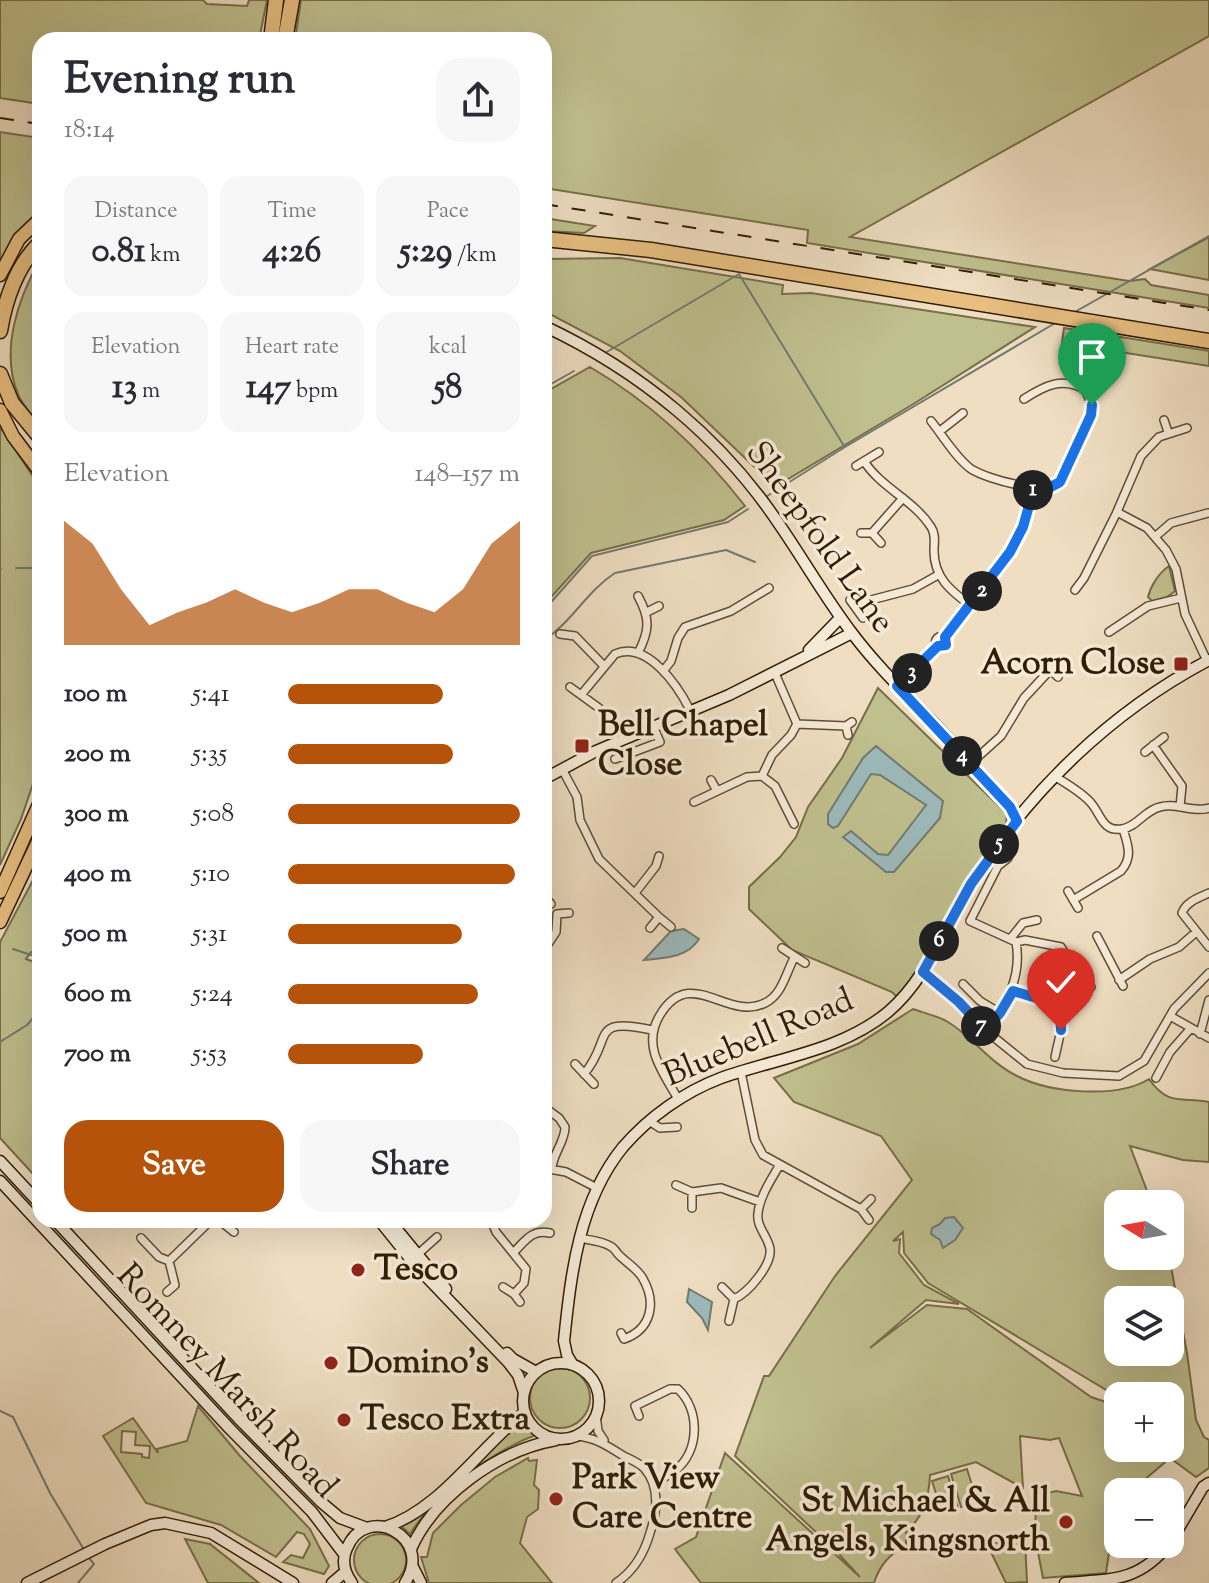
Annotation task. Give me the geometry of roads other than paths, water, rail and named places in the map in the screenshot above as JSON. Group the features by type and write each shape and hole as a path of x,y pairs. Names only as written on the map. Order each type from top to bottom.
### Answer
{"highway":[{"path":"272,32 276,0"},
{"path":"286,32 292,0"},
{"path":"552,240 651,250 1209,341"},
{"path":"552,245 562,241"},
{"path":"0,331 10,290 32,252"},
{"path":"0,374 12,403 32,427"}],"main road":[{"path":"0,275 19,239 32,227"},
{"path":"0,410 13,436 32,461"},
{"path":"0,892 32,820"},
{"path":"0,922 32,854"}],"street":[{"name":"Sheepfold Lane","path":"552,330 639,381 688,419 722,452 782,527 840,618 897,686 1010,807 1017,821"},
{"path":"931,421 972,469 1000,480 1047,489 1060,482 1091,415 1092,405 1085,390 1071,384 1051,384 1024,399"},
{"path":"940,431 963,413"},
{"path":"1164,420 1168,432"},
{"path":"1075,590 1117,512 1141,456 1153,441 1168,432 1187,428"},
{"path":"856,466 879,452"},
{"path":"864,461 877,479 903,498 933,531 938,575 971,606"},
{"path":"897,686 938,646 946,645 945,637 971,606 1019,535 1034,488"},
{"path":"872,533 903,498"},
{"path":"1156,536 1171,523 1208,514 1207,502"},
{"path":"1117,512 1156,536 1176,569 1189,624 1208,660"},
{"path":"861,533 872,533 881,543"},
{"path":"857,609 871,600 913,589 938,575"},
{"path":"1084,578 1094,584"},
{"path":"664,670 685,627 737,607 769,588"},
{"path":"638,596 647,612 647,633 638,653"},
{"path":"1109,632 1148,606 1181,598"},
{"path":"850,600 863,618"},
{"path":"647,612 659,606"},
{"path":"737,607 742,617"},
{"path":"1115,612 1122,621"},
{"path":"801,657 827,635 840,618"},
{"path":"552,775 729,695 852,633"},
{"path":"560,634 575,636 604,666"},
{"path":"581,695 615,654 621,651 638,653 664,670 690,710"},
{"name":"Bluebell Road","path":"573,1365 564,1341 579,1238 597,1188 623,1147 649,1121 678,1099 719,1079 840,1041 861,1031 892,1009 923,972 971,884 999,844 1056,777 1133,707 1208,660"},
{"path":"970,764 1001,736 1048,667 1058,677"},
{"path":"774,671 797,724"},
{"path":"570,687 599,708"},
{"path":"797,724 849,728"},
{"path":"762,776 772,755 797,724"},
{"path":"615,759 660,742 654,728"},
{"path":"1145,752 1164,737"},
{"path":"1153,745 1182,786 1180,807"},
{"path":"562,769 577,797 580,820 592,847 608,870 671,927"},
{"path":"694,802 747,777 762,776 775,786 794,824"},
{"path":"1056,777 1092,803 1103,823 1113,828 1123,829 1158,807 1208,812"},
{"path":"711,780 717,791"},
{"path":"774,810 785,806"},
{"path":"1068,891 1076,904 1121,871 1126,865 1129,851 1123,829"},
{"path":"635,893 656,866 659,856"},
{"path":"1008,858 998,866 970,921 1013,940 1061,947 1069,960"},
{"path":"1209,893 1193,900 1183,909 1183,917 1209,947"},
{"path":"552,938 556,932 557,914 569,913"},
{"path":"650,928 659,917"},
{"path":"985,1030 1013,991 1013,940 1023,923 1037,920"},
{"path":"1097,936 1121,983 1150,959 1179,947 1195,933"},
{"path":"782,948 805,963"},
{"path":"678,1099 656,1060 652,1030 665,1007 681,995 698,993 744,1008 766,1003 778,992 794,958"},
{"path":"1150,959 1157,968"},
{"path":"923,972 1009,1055 1033,1066 1063,1073 1119,1076 1144,1061 1170,1016 1209,973"},
{"path":"963,984 980,1001 1000,1013"},
{"path":"1013,991 1060,1005 1091,987"},
{"path":"1200,1034 1209,1000"},
{"path":"1055,1057 1061,1030 1060,1005"},
{"path":"1170,1016 1209,1038"},
{"path":"584,1074 594,1061 602,1036 610,1028 622,1024 652,1030"},
{"path":"1156,1078 1170,1052 1191,1028"},
{"path":"575,1064 594,1084"},
{"path":"741,1072 755,1140 763,1155 861,1209 869,1220"},
{"path":"552,1113 565,1127 562,1141 552,1159"},
{"name":"Bluebell Road","path":"649,1121 660,1128 677,1127"},
{"path":"0,1161 32,1195"},
{"path":"729,1321 734,1299 751,1288 769,1254 769,1245 757,1218 760,1202 779,1166"},
{"path":"552,1169 566,1172 597,1188"},
{"name":"Romney Marsh Road","path":"0,1181 32,1215"},
{"path":"676,1185 692,1192 721,1188 760,1202"},
{"path":"692,1192 692,1208"},
{"path":"861,1209 871,1199"},
{"name":"Romney Marsh Road","path":"44,1228 312,1512 344,1554"},
{"name":"Romney Marsh Road","path":"62,1228 241,1421 321,1502 340,1518 367,1528"},
{"path":"169,1261 203,1228"},
{"path":"229,1228 234,1232"},
{"path":"385,1228 416,1266 518,1375 524,1393 525,1412 533,1426 542,1434 562,1439"},
{"path":"395,1228 513,1359 536,1372"},
{"path":"494,1228 524,1265 524,1283 514,1294"},
{"path":"528,1228 533,1233"},
{"path":"514,1252 533,1233 550,1233"},
{"path":"417,1255 437,1237"},
{"path":"141,1238 159,1257 169,1261"},
{"path":"579,1238 613,1247 641,1276 650,1295 649,1317 643,1328 624,1339 621,1333"},
{"path":"167,1292 175,1285 169,1261"},
{"path":"503,1287 520,1302"},
{"path":"722,1287 734,1299"},
{"name":"Bluebell Road","path":"547,1366 564,1341"},
{"path":"524,1393 536,1372 547,1366 573,1365 588,1374 594,1382 599,1403 588,1428 577,1436"},
{"path":"639,1416 635,1406 670,1389 678,1389 690,1407 696,1424 692,1442 680,1466 653,1483"},
{"path":"352,1583 345,1572 344,1554 357,1534 367,1528 404,1521 525,1412"},
{"path":"596,1414 598,1431 608,1445"},
{"path":"696,1424 708,1424"},
{"path":"411,1549 430,1517 487,1467 529,1445 577,1436 592,1437 643,1466 653,1483 656,1499 645,1551 628,1575 616,1583"},
{"path":"1184,1519 1203,1487 1209,1483"},
{"path":"29,1583 91,1551 151,1525 165,1523 191,1527 227,1541 293,1583"},
{"path":"385,1527 405,1539 421,1583"},
{"path":"1065,1583 1107,1581 1133,1575 1158,1558"},
{"path":"405,1583 413,1567"},
{"path":"332,1583 345,1572"}],"water":[{"path":"876,746 943,801 940,818 894,872 886,872 843,837 851,831 878,854 888,855 926,805 880,775 871,774 838,826 833,828 828,824 828,814 863,758"},
{"path":"684,929 699,939 688,950 675,956 644,960 671,931"},
{"path":"954,1217 963,1228 955,1240 943,1248 940,1240 931,1234 932,1228 945,1218"},
{"path":"689,1289 712,1302 708,1330 687,1302"}],"waterway":[{"path":"1073,313 1209,236"},
{"path":"605,353 739,274 844,446"},
{"path":"764,498 1057,322"},
{"path":"552,383 574,371"},
{"path":"552,601 592,556 728,522 748,509"},
{"path":"552,634 615,573 726,550 755,562"},
{"path":"16,568 32,568"},
{"path":"13,949 32,955"},
{"path":"0,1042 32,1019"},
{"path":"0,1411 13,1417 50,1493 83,1548"},
{"path":"78,1583 94,1564 88,1557"}],"railway":[{"path":"0,118 32,123"},
{"path":"552,205 1209,310"}],"place":[{"name":"Acorn Close","path":"1181,664"},
{"name":"Bell Chapel Close","path":"582,746"},
{"name":"Tesco","path":"358,1270"},
{"name":"Domino's","path":"331,1363"},
{"name":"Tesco Extra","path":"344,1420"},
{"name":"Park View Care Centre","path":"556,1499"},
{"name":"St Michael & All Angels, Kingsnorth","path":"1066,1522"}]}
